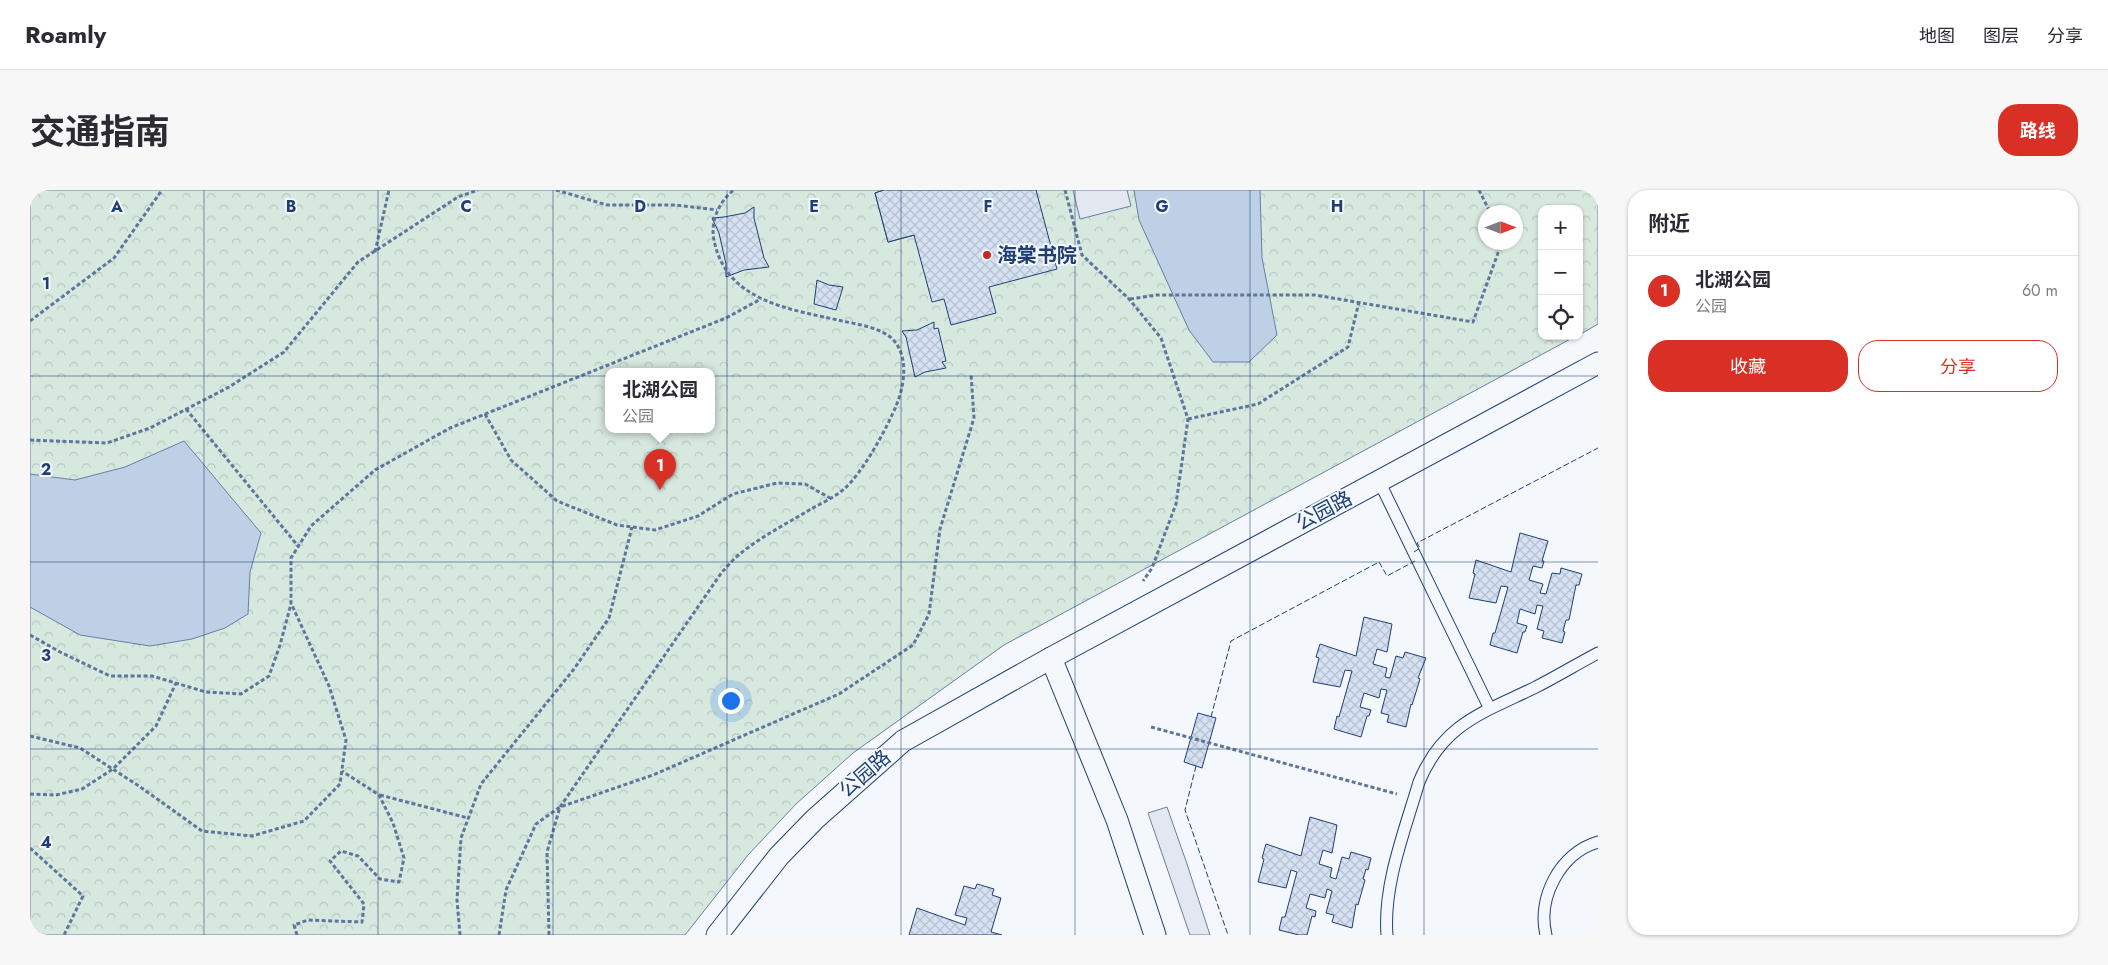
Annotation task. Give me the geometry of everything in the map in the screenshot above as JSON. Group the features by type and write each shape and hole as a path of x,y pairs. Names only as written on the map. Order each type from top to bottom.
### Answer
{"street":[{"name":"公园路","path":"717,935 779,856 856,781 903,741 1051,658 1598,364"},
{"path":"1051,658 1117,820 1155,935"}],"lane":[{"path":"1379,481 1489,707"},
{"path":"1387,935 1386,908 1390,885 1414,799 1426,766 1436,749 1464,724 1489,707 1534,688 1598,653"},
{"path":"1546,935 1544,908 1550,884 1576,853 1598,842"}],"path":[{"path":"30,321 114,258 162,190"},
{"path":"375,252 389,190"},
{"path":"30,440 107,443 150,428 228,387 284,352 358,262 458,197 478,190"},
{"path":"556,190 608,205 675,205 717,210"},
{"path":"549,935 547,852 560,807 722,572 740,554 844,489 864,465 897,405 905,371 901,352 889,336 862,325 786,308 761,299 740,286 722,267 712,232 717,210 734,190"},
{"path":"1065,190 1082,255 1129,299 1161,338 1188,419 1176,504 1152,568 1142,584"},
{"path":"1479,190 1486,205"},
{"path":"1129,299 1156,295 1316,295 1472,322 1499,250"},
{"path":"30,635 110,676 152,676 206,692 241,694 269,676 280,645 291,603 291,558 298,546 311,526 375,470 450,428 717,322 761,299"},
{"path":"1188,419 1258,404 1348,347 1359,302"},
{"path":"499,935 506,890 536,824 560,807 653,775 839,694 913,645 929,614 940,530 974,418 971,374"},
{"path":"186,409 298,546"},
{"path":"484,414 511,460 557,500 617,525 655,530 698,516 733,494 778,483 805,484 830,498"},
{"path":"460,935 457,900 461,838 481,784 574,669 609,618 632,527"},
{"path":"30,736 80,748 202,831 252,836 304,821 340,784 346,740 329,686 291,603"},
{"path":"30,794 56,795 82,789 113,769 156,726 176,683"},
{"path":"1150,727 1414,799"},
{"path":"342,771 379,795 468,818"},
{"path":"297,935 294,925 308,920 362,922 364,904 330,861 341,851 358,856 380,879 398,882 404,858 393,823 379,795"},
{"path":"30,848 83,896 64,935"},
{"path":"30,930 42,935"}],"green space":[{"path":"30,190 1598,190 1598,324 1583,333 1583,205 1538,205 1538,340 1569,340 1004,645 853,753 796,804 748,855 685,935 30,935"}],"shaded area":[{"path":"1073,190 1127,190 1131,206 1080,219"},
{"path":"1167,807 1210,935 1190,935 1148,813"}],"water":[{"path":"1134,190 1260,190 1262,258 1277,335 1249,362 1213,362 1189,330 1139,220"},
{"path":"184,441 261,533 250,572 248,614 225,628 192,639 150,646 80,635 30,607 30,474 75,480 125,467"}],"building":[{"path":"884,190 964,190 972,220 888,242 875,193"},
{"name":"海棠书院","path":"884,190 1036,190 1057,269 989,287 996,313 951,325 944,299 932,302 914,235 888,242 875,193"},
{"path":"754,207 754,218 764,258 769,267 744,270 726,277 726,264 719,233 712,218 745,213"},
{"path":"817,280 829,285 843,287 836,310 814,304"},
{"path":"934,322 934,329 938,328 946,361 942,362 946,368 925,372 915,377 906,337 902,331 917,330"},
{"path":"1520,533 1548,541 1542,561 1544,561 1542,568 1533,566 1529,580 1543,584 1540,593 1546,594 1552,573 1560,574 1561,568 1582,574 1579,585 1576,585 1569,620 1566,620 1563,631 1565,632 1562,643 1542,638 1544,631 1537,629 1543,606 1537,605 1535,614 1520,609 1517,623 1527,626 1525,632 1523,632 1517,653 1490,645 1508,587 1501,586 1496,603 1469,598 1475,574 1473,573 1476,560 1511,572"},
{"path":"1364,617 1392,624 1387,652 1377,649 1373,664 1387,668 1385,677 1390,678 1396,656 1403,658 1405,652 1426,658 1418,678 1420,679 1411,704 1406,727 1387,722 1389,715 1381,713 1387,690 1381,689 1379,698 1364,693 1360,707 1371,710 1369,716 1367,716 1361,737 1334,729 1352,671 1345,670 1340,687 1313,682 1319,658 1316,657 1320,644 1356,656"},
{"path":"1198,713 1216,718 1202,768 1184,762"},
{"path":"1310,817 1337,825 1332,853 1323,850 1319,864 1332,868 1330,877 1336,879 1342,857 1349,859 1351,852 1371,858 1363,879 1365,880 1358,905 1356,904 1352,928 1332,922 1334,915 1326,913 1332,891 1327,889 1325,898 1310,894 1306,908 1316,911 1315,917 1312,916 1307,935 1279,930 1282,917 1285,917 1297,872 1291,870 1286,888 1258,882 1266,844 1301,856"},
{"path":"977,884 994,889 992,895 1001,898 991,932 1002,935 909,935 917,908 965,925 967,918 955,915 964,886 975,889"}],"fence":[{"path":"1414,552 1420,548 1417,543 1598,448"},
{"path":"1211,717 1231,641 1379,562 1387,576 1415,561"},
{"path":"1196,766 1185,810 1228,935"}],"place":[{"name":"海棠书院","path":"987,255"},
{"name":"北湖公园","path":"660,490"}]}
